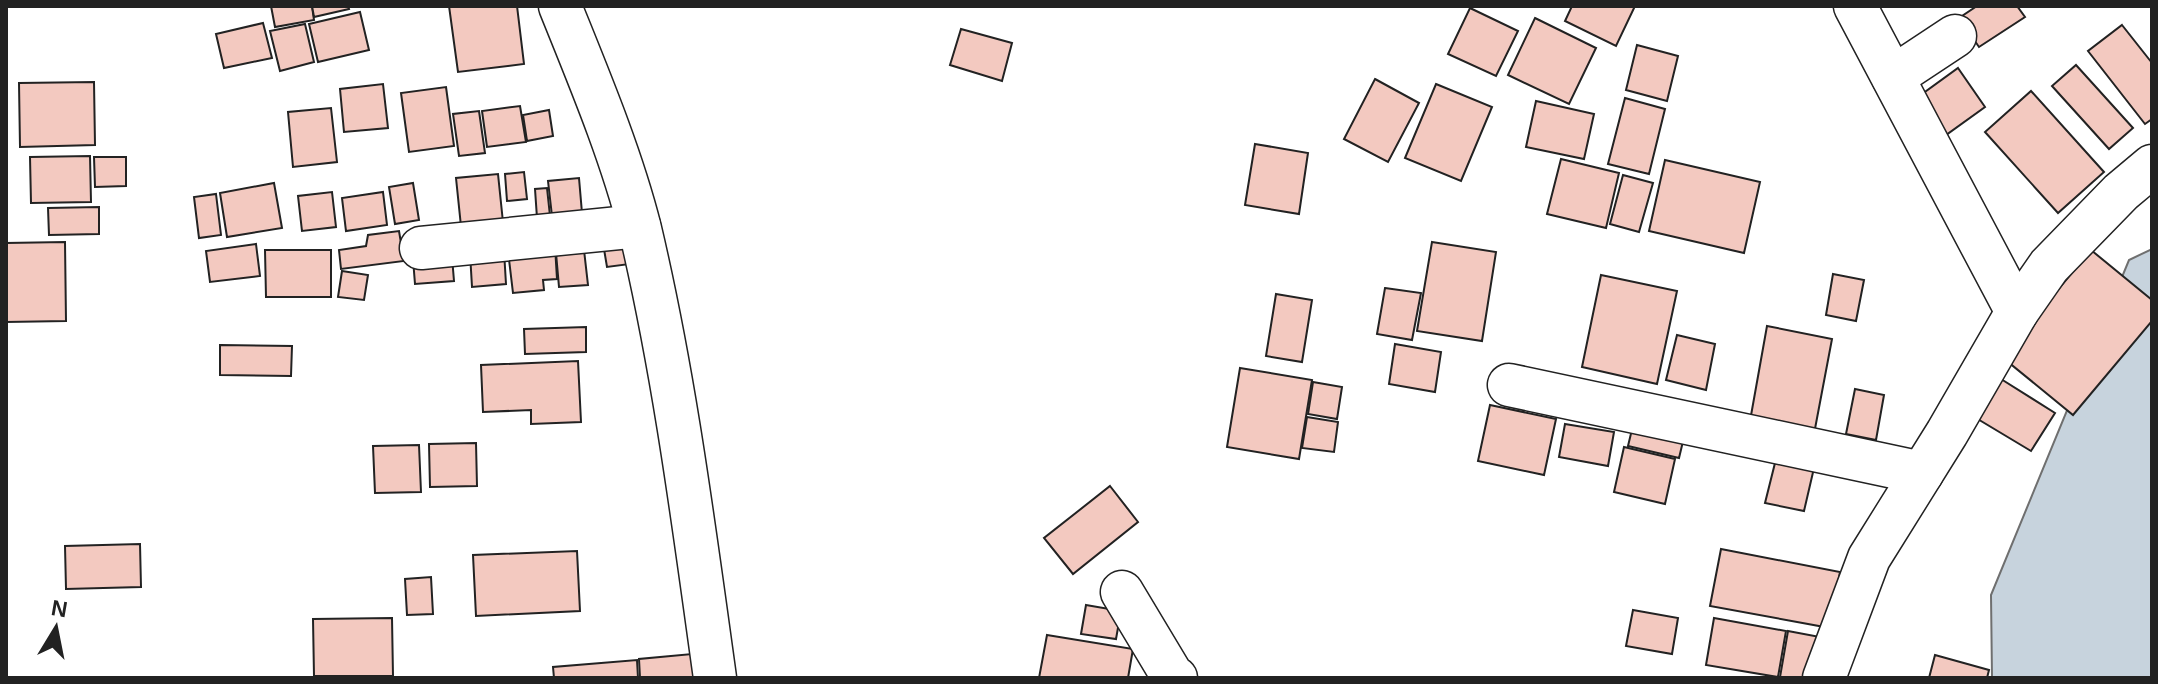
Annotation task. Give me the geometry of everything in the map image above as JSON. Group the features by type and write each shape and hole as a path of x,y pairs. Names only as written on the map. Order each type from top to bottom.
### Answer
{"street":[{"path":"560,6 600,107 639,226 670,379 715,678"},
{"path":"1855,6 2017,312"},
{"path":"1893,77 1955,36"},
{"path":"1824,678 1869,558 2017,312 2049,266 2121,192 2152,166"},
{"path":"421,248 639,226"},
{"path":"1509,385 1922,473"},
{"path":"1122,592 1176,678"}],"shaded area":[{"path":"2152,249 2152,678 1992,678 1991,595 2129,260"}],"building":[{"path":"271,6 312,6 314,20 275,27"},
{"path":"312,6 348,6 349,9 314,17"},
{"path":"449,6 517,6 524,64 458,72"},
{"path":"1572,6 1635,6 1616,46 1565,21"},
{"path":"1977,6 2017,6 2025,17 1979,47 1959,18"},
{"path":"1470,8 1518,31 1496,76 1448,54"},
{"path":"360,12 369,50 318,62 309,24"},
{"path":"1535,18 1596,48 1569,104 1508,75"},
{"path":"263,23 272,58 224,68 216,34"},
{"path":"305,24 314,62 280,71 270,31"},
{"path":"2122,25 2152,63 2152,119 2145,124 2088,51"},
{"path":"961,29 1012,43 1002,81 950,65"},
{"path":"1637,45 1678,56 1667,101 1626,90"},
{"path":"2076,65 2133,128 2109,149 2052,86"},
{"path":"1958,68 1985,107 1946,135 1918,97"},
{"path":"1375,79 1419,103 1388,162 1344,139"},
{"path":"94,82 95,145 20,147 19,83"},
{"path":"383,84 388,128 344,132 340,89"},
{"path":"1436,84 1492,107 1461,181 1405,158"},
{"path":"446,87 454,146 409,152 401,93"},
{"path":"2031,91 2104,172 2058,213 1985,132"},
{"path":"1625,98 1665,109 1649,174 1608,164"},
{"path":"1536,101 1594,114 1584,159 1526,147"},
{"path":"520,106 526,142 487,147 482,111"},
{"path":"331,108 337,162 293,167 288,112"},
{"path":"549,110 553,136 527,141 523,115"},
{"path":"479,111 485,153 459,156 453,114"},
{"path":"1255,144 1308,153 1299,214 1245,205"},
{"path":"90,156 91,202 31,203 30,157"},
{"path":"94,157 126,157 126,186 95,187"},
{"path":"1561,159 1619,173 1606,228 1547,214"},
{"path":"1665,160 1760,182 1744,253 1649,231"},
{"path":"524,172 527,199 507,201 505,174"},
{"path":"498,174 504,232 462,236 456,178"},
{"path":"1623,175 1653,183 1639,232 1610,224"},
{"path":"579,178 582,213 552,216 548,181"},
{"path":"274,183 282,228 227,237 220,193"},
{"path":"413,183 419,220 395,224 389,187"},
{"path":"547,188 550,216 537,218 535,189"},
{"path":"332,192 336,227 302,231 298,196"},
{"path":"383,192 387,225 346,231 342,198"},
{"path":"216,194 221,235 199,238 194,197"},
{"path":"99,207 99,234 49,235 48,208"},
{"path":"399,231 404,261 341,269 339,250 366,246 368,235"},
{"path":"65,242 66,321 6,322 6,243"},
{"path":"1432,242 1496,252 1482,341 1417,331"},
{"path":"256,244 260,276 210,282 206,251"},
{"path":"627,245 630,264 607,267 604,249"},
{"path":"555,246 557,279 543,280 544,290 513,293 508,251"},
{"path":"265,250 331,250 331,297 266,297"},
{"path":"584,250 588,285 559,287 556,253"},
{"path":"2091,250 2152,300 2152,321 2073,415 2002,357"},
{"path":"504,251 506,284 472,287 470,253"},
{"path":"452,257 454,281 415,284 413,259"},
{"path":"342,271 368,275 364,300 338,297"},
{"path":"1833,274 1864,280 1856,321 1826,315"},
{"path":"1601,275 1677,291 1657,384 1582,367"},
{"path":"1385,288 1421,293 1412,340 1377,334"},
{"path":"1276,294 1312,300 1302,362 1266,356"},
{"path":"1767,326 1832,339 1814,434 1750,421"},
{"path":"586,327 586,352 525,354 524,329"},
{"path":"1677,335 1715,344 1706,390 1666,380"},
{"path":"1395,344 1441,352 1435,392 1389,384"},
{"path":"220,345 292,346 291,376 220,375"},
{"path":"578,361 581,422 531,424 531,410 483,412 481,365"},
{"path":"1240,368 1312,380 1299,459 1227,447"},
{"path":"2001,379 2055,413 2031,451 1976,418"},
{"path":"1313,382 1342,387 1337,419 1308,414"},
{"path":"1855,389 1884,395 1876,440 1846,434"},
{"path":"1490,405 1556,419 1544,475 1478,461"},
{"path":"1307,417 1338,422 1334,452 1302,448"},
{"path":"1634,421 1685,433 1679,458 1628,446"},
{"path":"1565,424 1614,432 1608,466 1559,457"},
{"path":"476,443 477,486 430,487 429,444"},
{"path":"419,445 421,492 375,493 373,446"},
{"path":"1624,447 1675,459 1665,504 1614,492"},
{"path":"1776,459 1814,468 1804,511 1765,503"},
{"path":"1110,486 1138,522 1073,574 1044,538"},
{"path":"140,544 141,587 66,589 65,546"},
{"path":"1721,549 1840,572 1830,628 1710,606"},
{"path":"577,551 580,611 476,616 473,555"},
{"path":"431,577 433,614 407,615 405,579"},
{"path":"1086,605 1121,611 1116,639 1081,634"},
{"path":"1633,610 1678,618 1672,654 1626,646"},
{"path":"392,618 393,676 314,676 313,619"},
{"path":"1714,618 1786,631 1778,677 1706,665"},
{"path":"1788,631 1820,637 1814,678 1780,677"},
{"path":"1047,635 1133,649 1128,678 1039,678"},
{"path":"692,654 694,678 640,678 639,659"},
{"path":"1935,655 1989,670 1987,678 1929,678"},
{"path":"637,660 638,678 554,678 553,667"}]}
